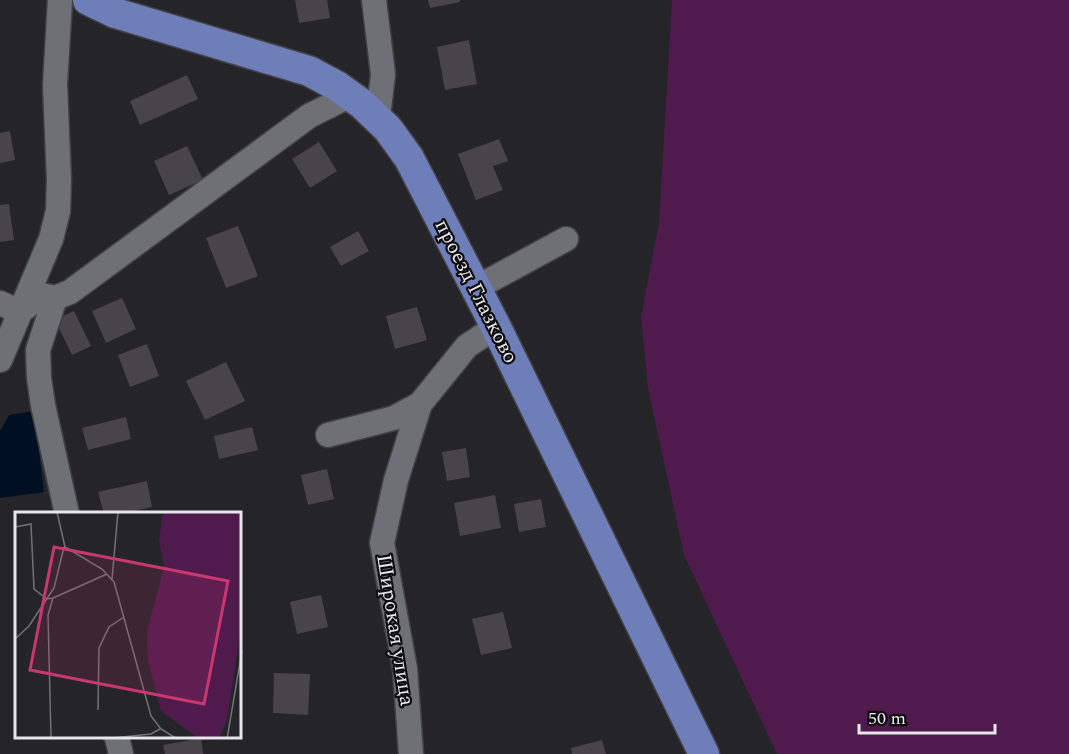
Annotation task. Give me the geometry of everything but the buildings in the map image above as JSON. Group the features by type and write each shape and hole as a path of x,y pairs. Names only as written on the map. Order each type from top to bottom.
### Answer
{"main road":[{"name":"проезд Глазково","path":"88,0 115,13 299,67 328,80 351,95 378,118 392,135 409,158 496,327 704,754"}],"street":[{"path":"0,360 10,308 51,239 58,211 55,85 60,0"},
{"path":"374,0 383,74 378,118"},
{"path":"10,308 41,295 55,298 70,292 309,116 351,95"},
{"path":"476,288 566,239"},
{"path":"55,298 38,350 39,378 67,512"},
{"name":"Широкая улица","path":"411,754 405,669 382,543 396,480 420,404 467,346 496,327"},
{"path":"328,435 394,418 420,404"},
{"path":"117,739 121,754"}],"shaded area":[{"path":"672,0 1069,0 1069,754 777,754 684,555 648,388 641,317 659,222"}],"water":[{"path":"34,411 44,492 0,498 0,431 9,415"}]}
